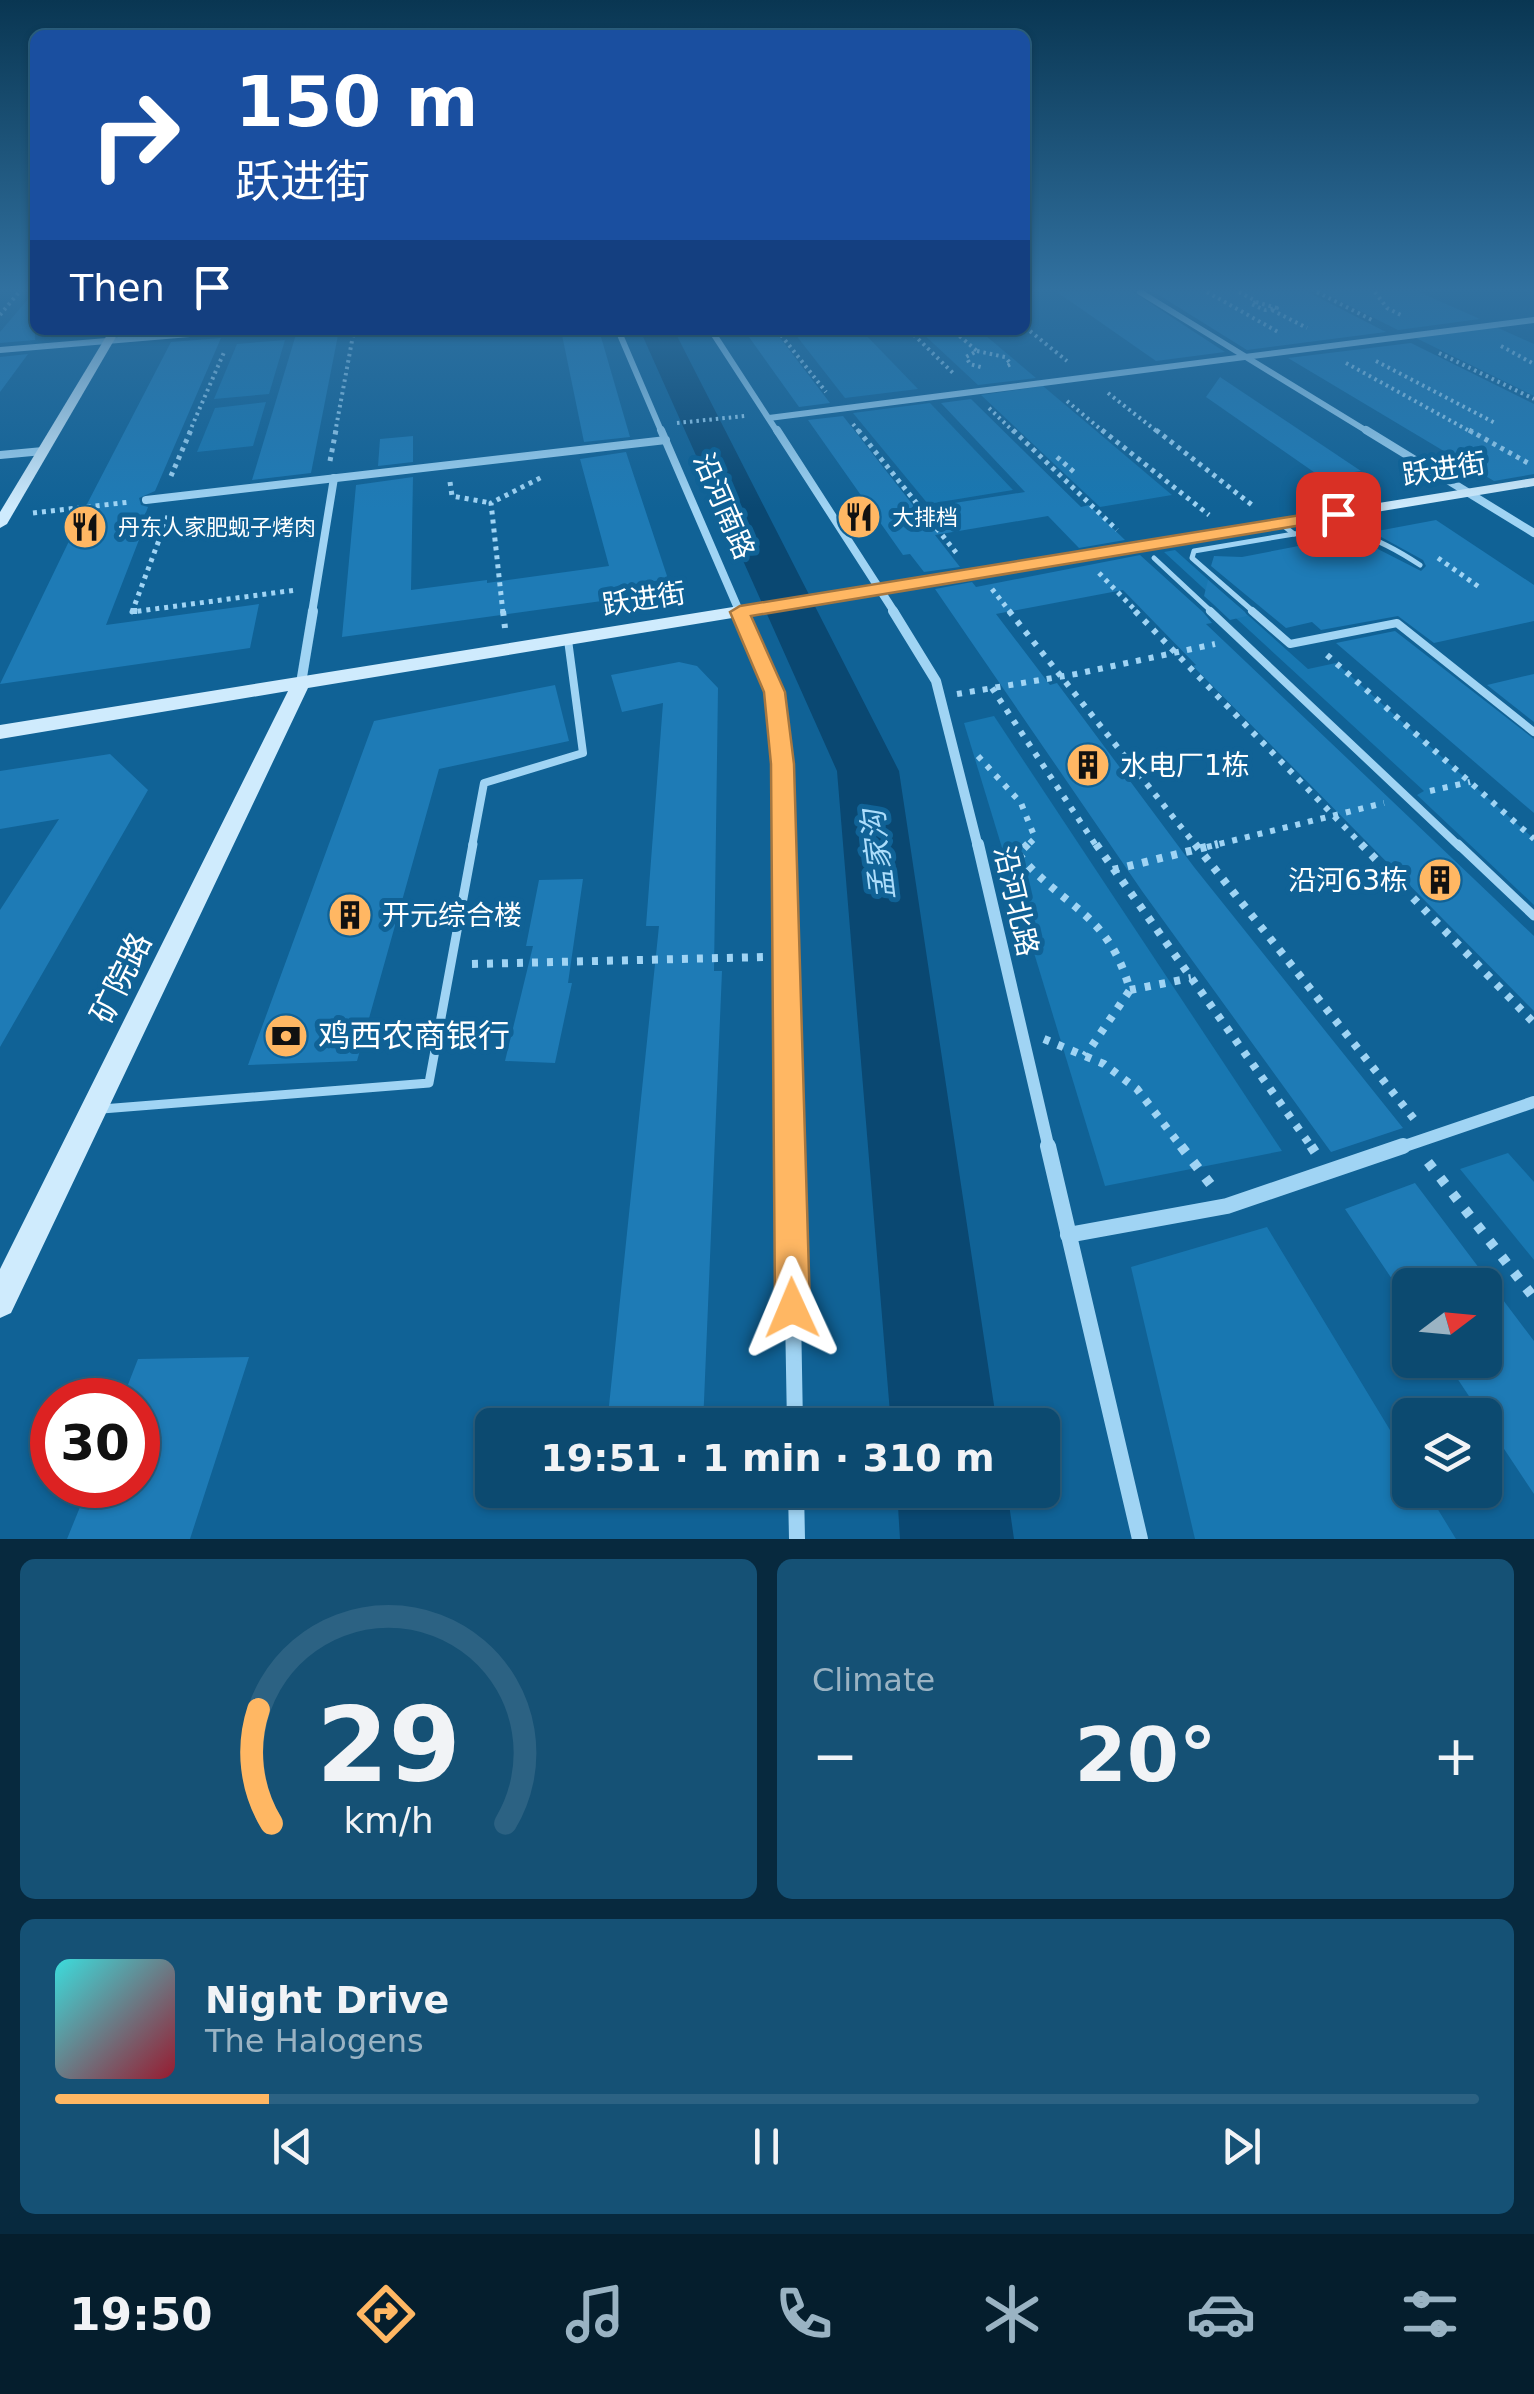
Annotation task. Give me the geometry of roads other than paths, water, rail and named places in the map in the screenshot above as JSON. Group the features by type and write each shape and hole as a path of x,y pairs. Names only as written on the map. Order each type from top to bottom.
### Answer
{"street":[{"path":"2,520 95,364"},
{"name":"沿河南路","path":"633,364 748,610 774,692 782,764 795,1408"},
{"name":"沿河北路","path":"733,364 879,589 941,696 1140,1539"},
{"path":"767,416 1200,364"},
{"path":"1257,364 1534,533"},
{"path":"146,500 666,440"},
{"path":"0,455 43,451"},
{"path":"301,683 331,479"},
{"name":"跃进街","path":"0,732 1534,482"},
{"name":"矿院路","path":"0,1302 301,683"},
{"path":"1068,1235 1227,1206 1534,1102"},
{"path":"796,1508 797,1539"}],"lane":[{"path":"1280,524 1294,534"},
{"path":"1420,566 1371,532 1336,528 1194,552 1192,558 1290,644 1397,624 1534,732"},
{"path":"1154,558 1534,916"},
{"path":"93,1110 429,1082 484,782 583,753 568,640"}],"waterway":[{"name":"孟家沟","path":"673,364 868,771 942,1408"},
{"name":"孟家沟","path":"954,1508 957,1539"}],"place":[{"name":"大排档","path":"859,517"},
{"name":"丹东人家肥蚬子烤肉","path":"85,527"},
{"name":"水电厂1栋","path":"1088,765"},
{"name":"沿河63栋","path":"1440,880"},
{"name":"开元综合楼","path":"350,915"},
{"name":"鸡西农商银行","path":"286,1036"}]}
